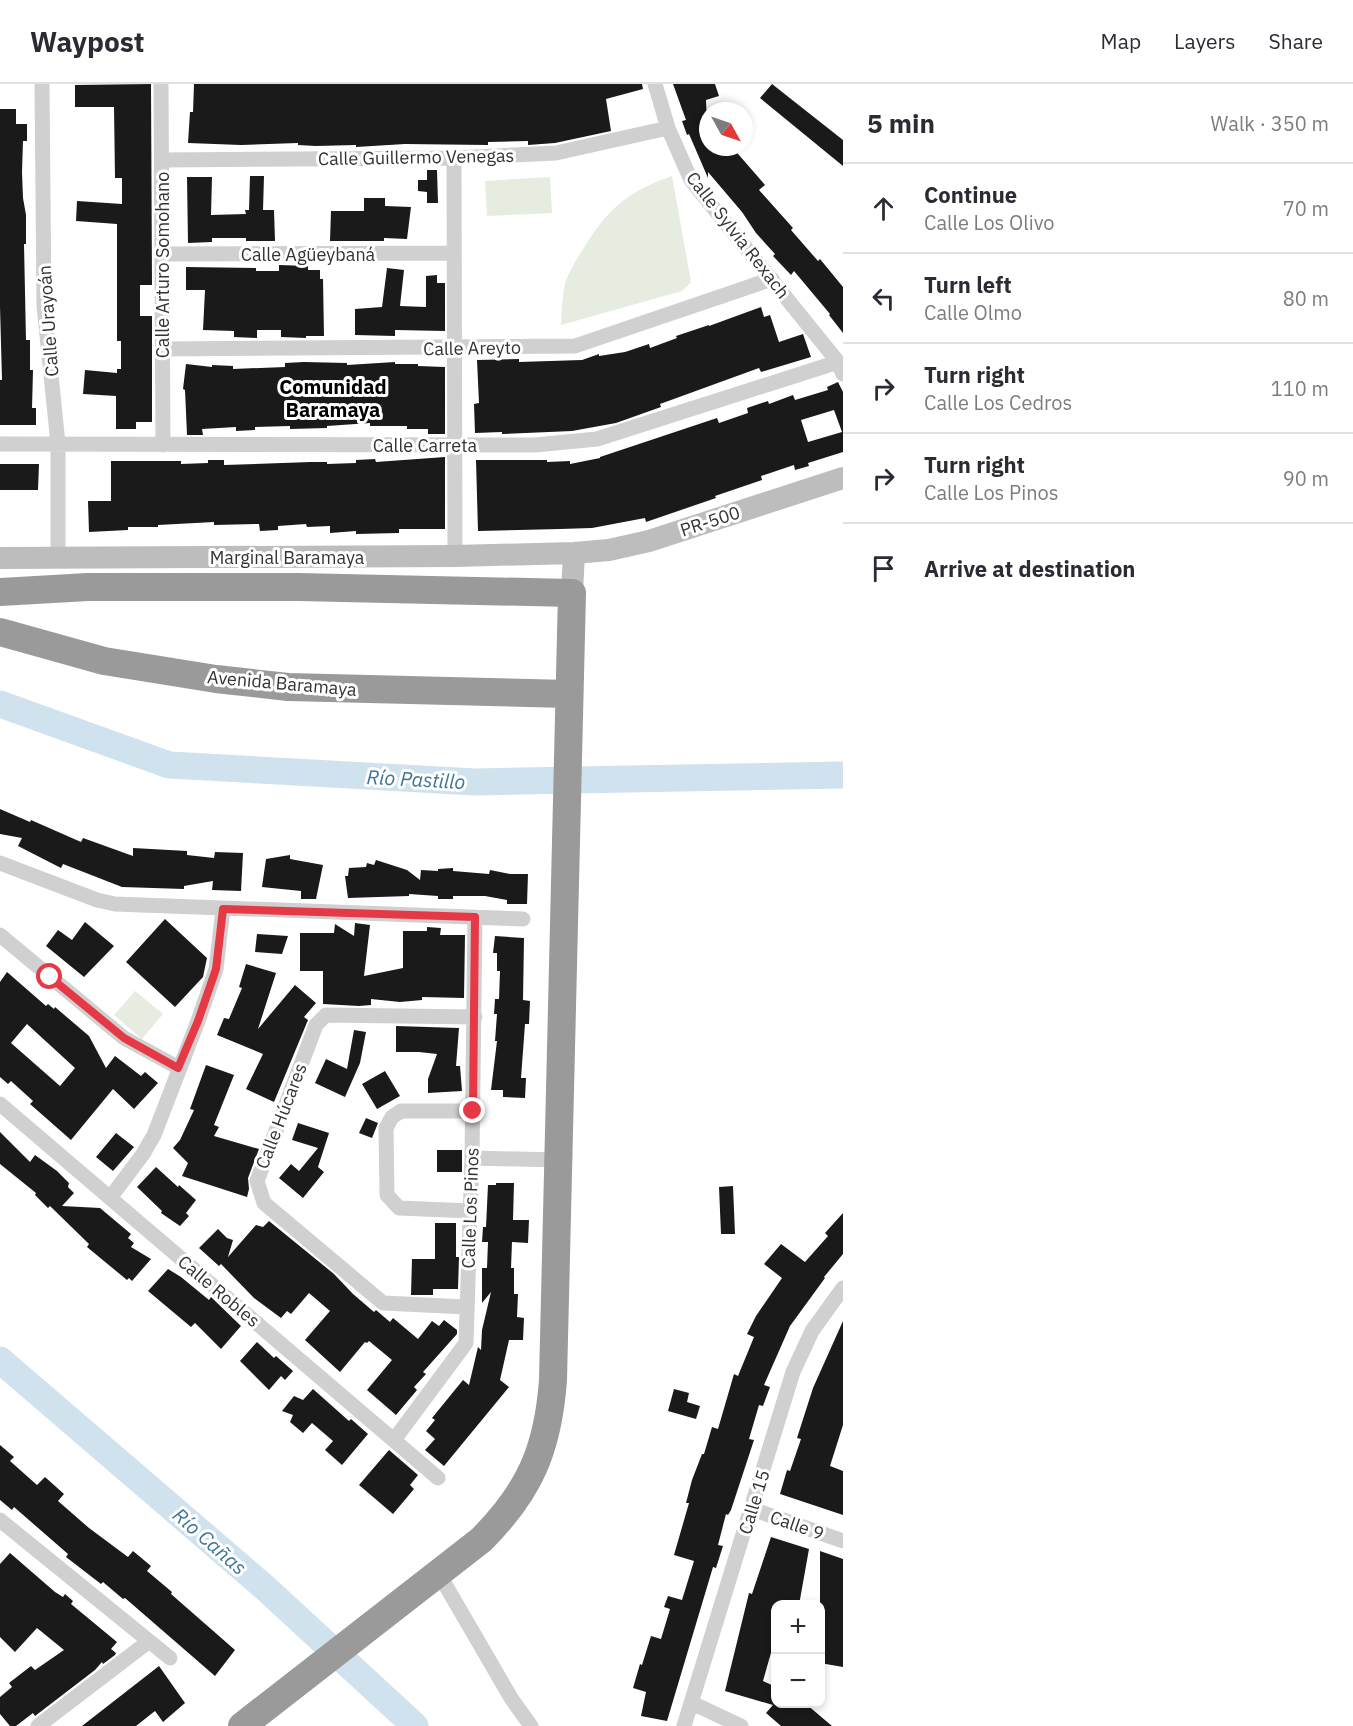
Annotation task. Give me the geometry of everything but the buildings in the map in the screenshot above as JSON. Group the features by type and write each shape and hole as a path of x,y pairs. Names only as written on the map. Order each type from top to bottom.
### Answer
{"highway":[{"path":"0,592 87,587 297,587 572,593 553,1380 551,1407 545,1435 528,1482 503,1516 481,1540 242,1726"},
{"name":"Avenida Baramaya","path":"0,632 104,661 216,679 288,687 568,705"}],"street":[{"name":"Calle Urayoán","path":"42,84 44,306 58,444 58,557"},
{"name":"Calle Arturo Somohano","path":"161,84 163,445"},
{"name":"Calle Sylvia Rexach","path":"655,84 668,128 691,180 772,279 840,368"},
{"name":"Calle Guillermo Venegas","path":"162,160 454,158 556,153 668,128"},
{"path":"454,158 455,556"},
{"name":"Calle Agüeybaná","path":"162,254 454,253"},
{"name":"Calle Areyto","path":"162,349 575,346 772,279"},
{"name":"Calle Carreta","path":"0,444 534,445 597,439 840,368"},
{"name":"PR-500","path":"574,553 609,550 649,541 843,478"},
{"path":"572,593 574,553"},
{"name":"Marginal Baramaya","path":"0,558 455,556 574,553"},
{"path":"0,863 106,902 223,909 523,919"},
{"path":"110,1198 143,1154 154,1135 216,969 223,909"},
{"name":"Calle Los Pinos","path":"394,1440 466,1343 471,1212 475,917"},
{"path":"0,935 124,1038 178,1068"},
{"name":"Calle Húcares","path":"467,1307 383,1304 264,1203 256,1181 316,1025 326,1015 475,1017"},
{"name":"Calle Robles","path":"0,1104 438,1478"},
{"path":"471,1212 399,1208 387,1195 386,1128 392,1117 401,1111 473,1111"},
{"path":"472,1158 558,1160"},
{"name":"Calle 15","path":"684,1726 793,1372 812,1331 843,1288"},
{"name":"Calle 9","path":"752,1509 843,1541"},
{"path":"3,1528 170,1658"},
{"path":"439,1574 511,1698 531,1726"},
{"path":"38,1726 148,1642"},
{"path":"692,1703 741,1726"}],"shaded area":[{"path":"672,176 691,282 682,291 561,325 566,280 591,236 610,213 630,196"},
{"path":"550,177 552,213 487,216 485,181"},
{"path":"135,991 163,1014 142,1039 114,1015"}],"waterway":[{"name":"Río Pastillo","path":"0,704 169,765 475,782 843,775"},
{"name":"Río Cañas","path":"0,1360 263,1586 415,1726"}],"district":[{"name":"Comunidad Baramaya","path":"333,398"}],"route":[{"path":"50,977 124,1038 178,1068 198,1021 216,969 223,909 475,917 473,1111"}]}
